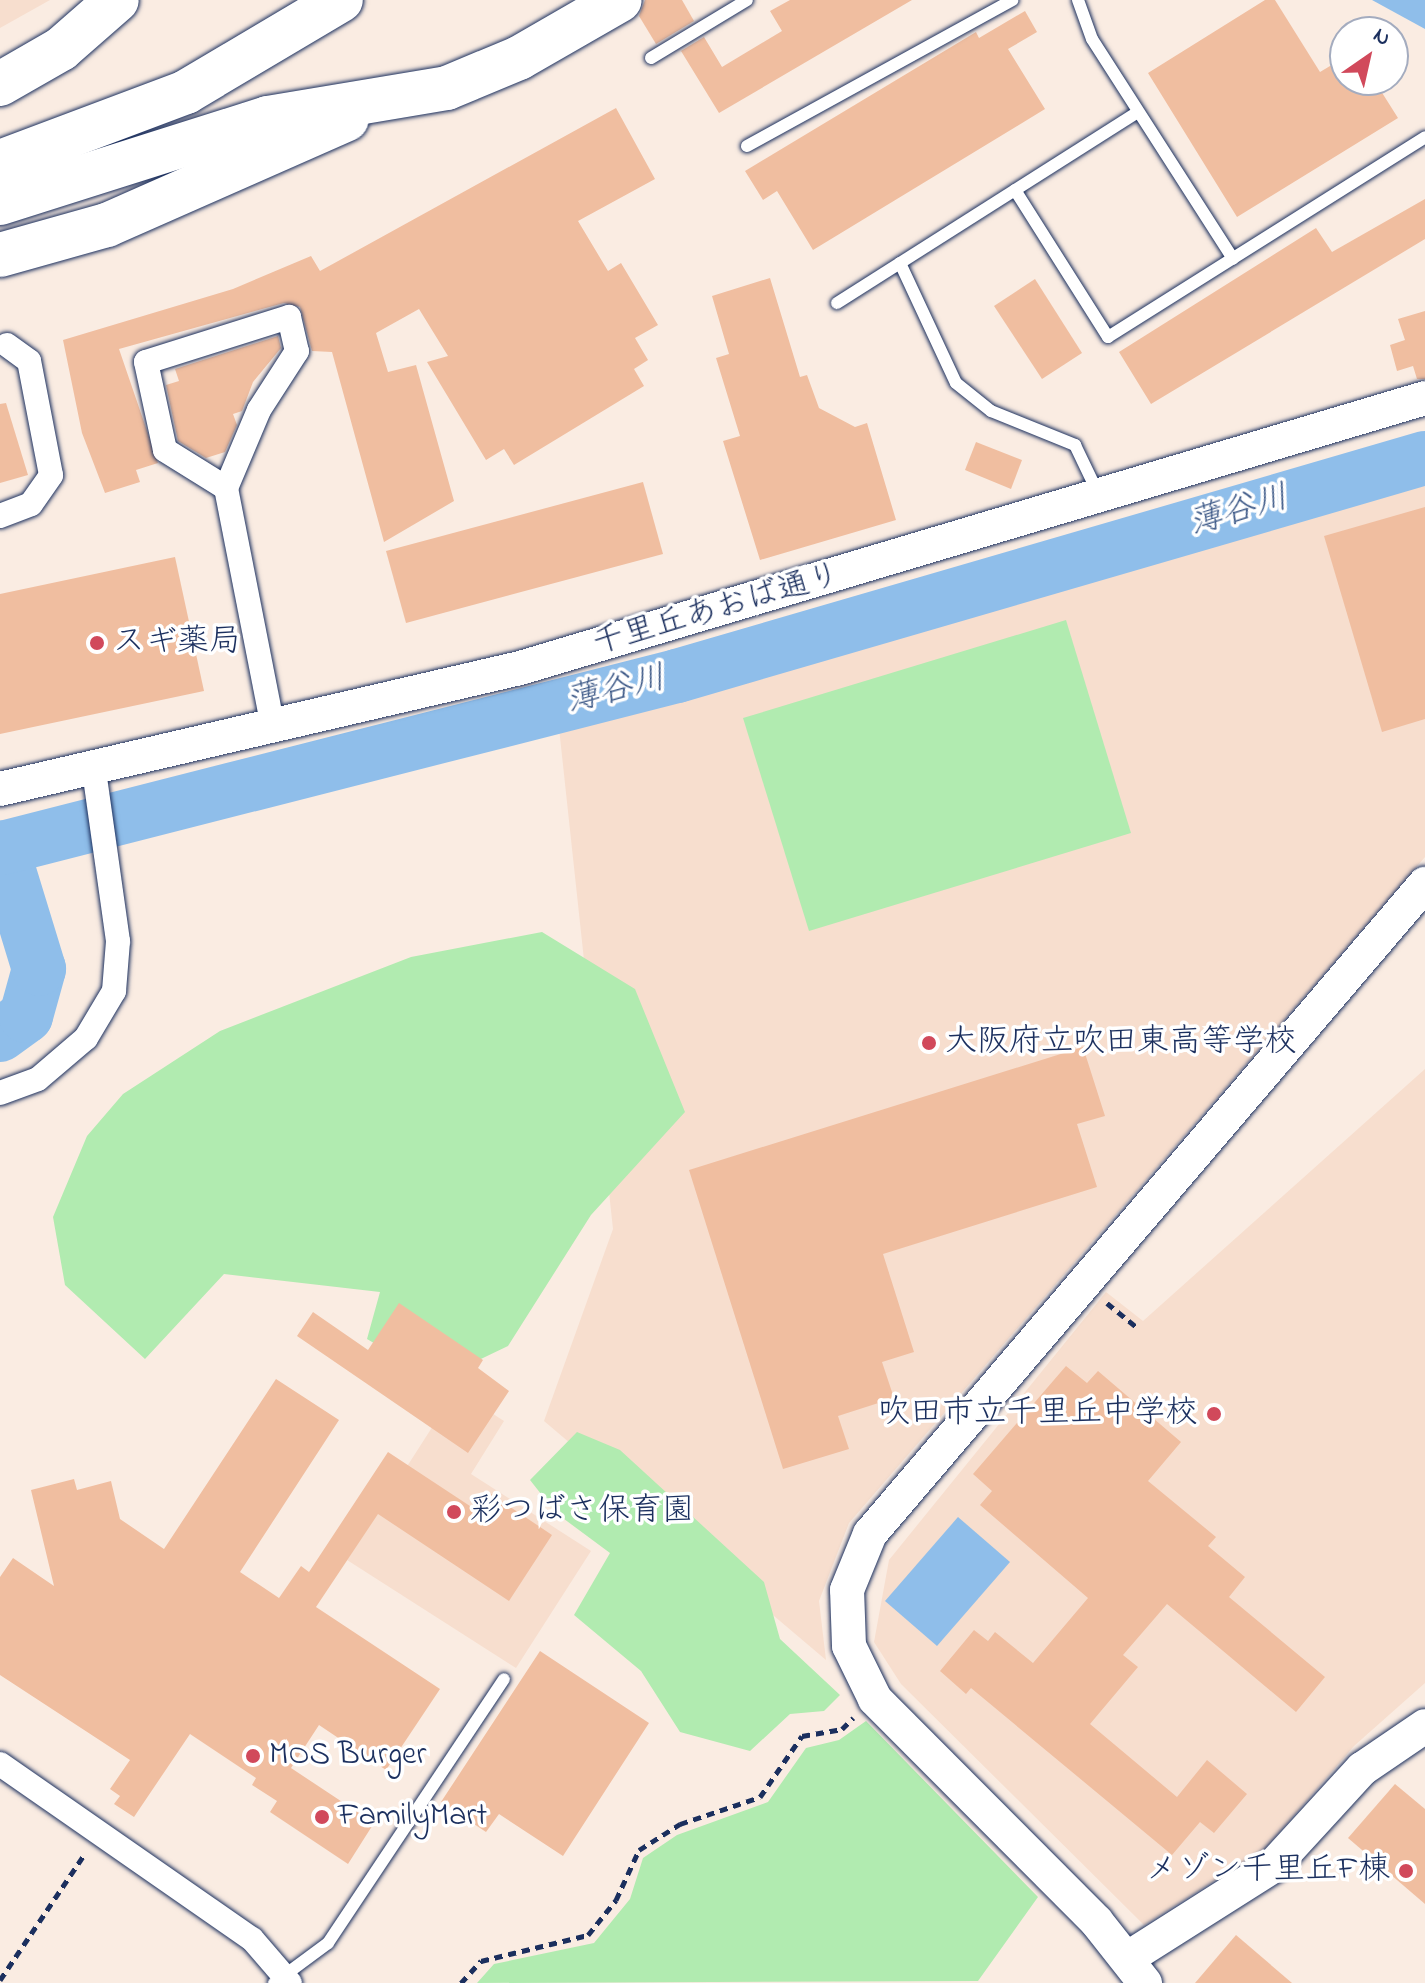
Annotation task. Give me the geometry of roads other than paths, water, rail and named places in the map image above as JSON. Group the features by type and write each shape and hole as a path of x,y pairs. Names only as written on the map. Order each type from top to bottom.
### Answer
{"highway":[{"path":"0,60 95,0"},
{"path":"0,84 61,49 117,0"},
{"path":"0,162 186,92 341,0"},
{"path":"0,203 268,118 396,96 484,75 620,0"},
{"path":"0,255 107,225 396,96"}],"street":[{"path":"226,488 165,450 146,362 289,317 297,351 259,410 226,488 273,727"},
{"path":"0,516 31,504 51,475 29,361 7,345"},
{"name":"千里丘あおば通り","path":"0,789 94,770 520,668 1100,498 1425,398"},
{"path":"0,1093 38,1079 86,1038 114,991 118,941 94,770"},
{"path":"1425,884 870,1534 847,1590 849,1646 875,1699 1136,1970 1273,1866 1362,1769 1425,1726"},
{"path":"0,1764 194,1895 252,1939 283,1981"}],"lane":[{"path":"651,58 747,0"},
{"path":"747,146 1013,0"},
{"path":"1078,0 1092,39 1233,259"},
{"path":"837,303 1138,112"},
{"path":"1015,190 1108,337 1425,137"},
{"path":"900,263 965,393 991,411 1075,445 1100,498"},
{"path":"283,1981 328,1943 504,1679"}],"water":[{"path":"1372,0 1425,0 1425,29 1409,20 1409,16 1401,16"},
{"path":"958,1517 1010,1562 937,1646 885,1601"}],"waterway":[{"name":"薄谷川","path":"0,1035 26,1016 39,969 2,848 677,676 1425,458"}],"place":[{"name":"スギ薬局","path":"97,643"},
{"name":"大阪府立吹田東高等学校","path":"929,1043"},
{"name":"吹田市立千里丘中学校","path":"1214,1414"},
{"name":"彩つばさ保育園","path":"454,1512"},
{"name":"MOS Burger","path":"253,1756"},
{"name":"FamilyMart","path":"322,1817"},
{"name":"メゾン千里丘F棟","path":"1406,1871"}]}
